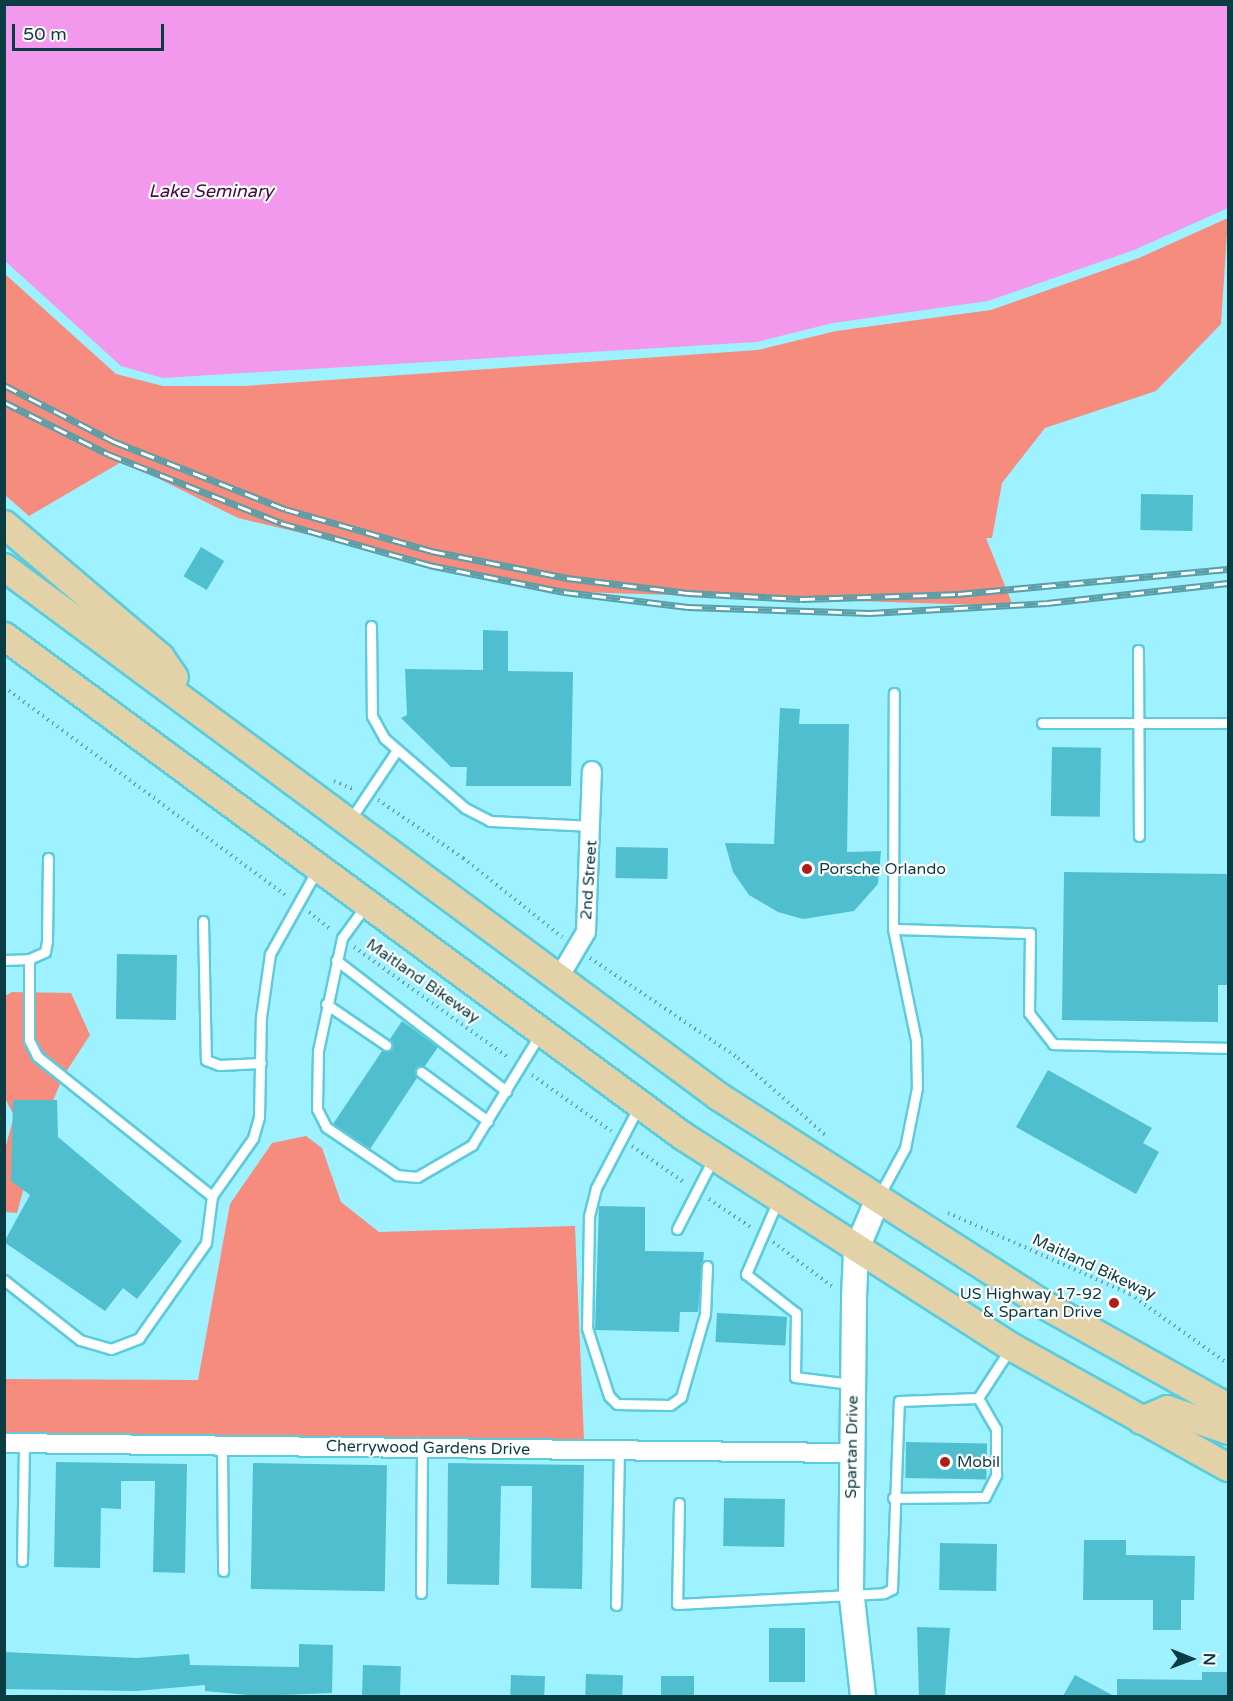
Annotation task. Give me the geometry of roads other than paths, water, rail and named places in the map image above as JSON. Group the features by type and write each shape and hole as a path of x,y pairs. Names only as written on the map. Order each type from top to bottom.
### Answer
{"main road":[{"path":"4,524 160,657 190,700"},
{"path":"4,567 190,700 557,981 877,1201 1038,1301 1228,1407"},
{"path":"4,636 540,1034 714,1157 856,1251 1012,1347 1228,1467"},
{"path":"4,657 74,690"},
{"path":"1141,1420 1154,1410 1167,1409 1228,1430"}],"street":[{"name":"2nd Street","path":"557,981 586,932 593,826 592,771"},
{"name":"Spartan Drive","path":"863,1696 852,1595 856,1251 877,1201"},
{"name":"Cherrywood Gardens Drive","path":"4,1443 852,1453"}],"lane":[{"path":"371,626 372,716 397,750 465,808 490,821 593,826"},
{"path":"1138,650 1139,836"},
{"path":"877,1201 905,1148 917,1088 916,1040 892,929 894,693"},
{"path":"1042,723 1228,723"},
{"path":"348,821 397,750"},
{"path":"4,960 29,959 45,952 48,858"},
{"path":"4,1280 80,1340 111,1349 139,1338 207,1243 212,1197 252,1138 270,954 296,903 317,869"},
{"path":"366,905 342,938 326,1004 316,1100 326,1127 407,1178 452,1159 472,1145 540,1034"},
{"path":"203,921 206,1060 219,1065 261,1063"},
{"path":"892,929 1030,933 1029,1013 1053,1044 1228,1048"},
{"path":"29,959 29,1040 37,1056 212,1197"},
{"path":"336,960 506,1091"},
{"path":"326,1004 386,1045"},
{"path":"421,1072 488,1121"},
{"path":"639,1106 591,1202 587,1328 609,1396 617,1404 670,1405 681,1397 705,1314 707,1266"},
{"path":"677,1229 714,1157"},
{"path":"778,1200 746,1274 796,1313 795,1377 853,1384"},
{"path":"978,1398 1012,1347"},
{"path":"679,1503 677,1604 852,1595 892,1589 893,1498 899,1401 978,1398"},
{"path":"893,1498 985,1497 996,1475 996,1429 978,1398"},
{"path":"22,1561 24,1443"},
{"path":"222,1446 223,1571"},
{"path":"421,1593 422,1448"},
{"path":"616,1605 619,1450"}],"water":[{"name":"Lake Seminary","path":"4,5 1228,5 1228,208 1134,250 988,301 833,323 757,342 163,378 121,366 5,261"}],"railway":[{"path":"4,385 115,442 285,509 431,551 567,578 688,593 801,599 958,594 1228,569"},
{"path":"4,402 108,454 281,523 429,565 564,592 688,607 870,613 1047,603 1228,583"}],"place":[{"name":"Porsche Orlando","path":"807,869"},
{"name":"US Highway 17-92 & Spartan Drive","path":"1114,1303"},
{"name":"Mobil","path":"945,1462"}]}
